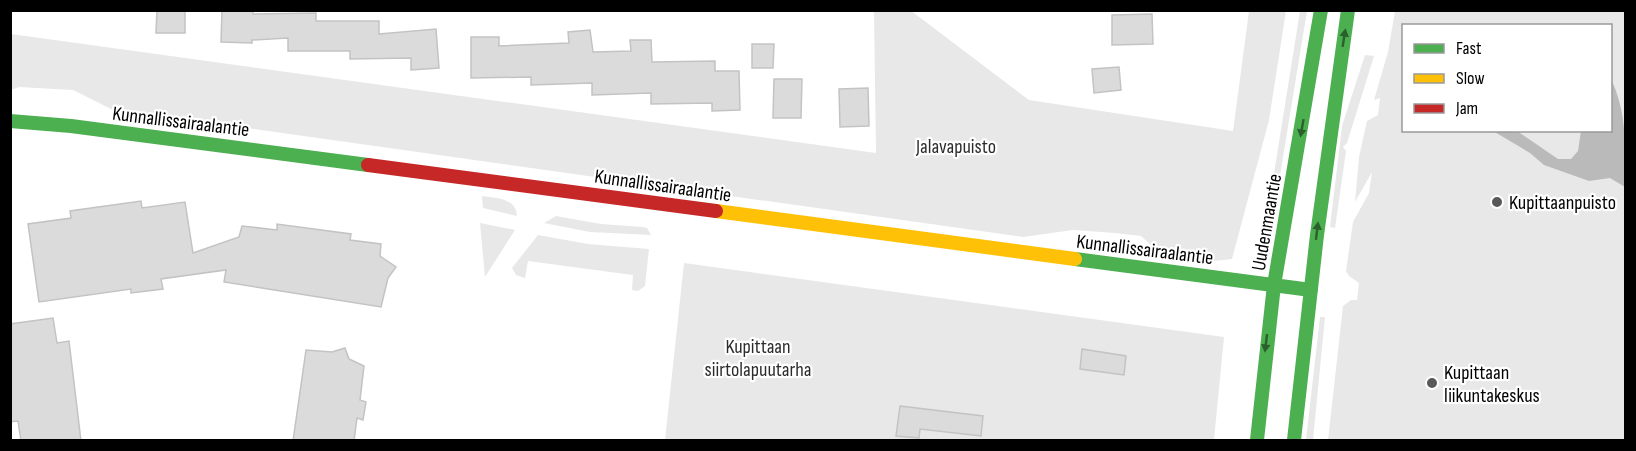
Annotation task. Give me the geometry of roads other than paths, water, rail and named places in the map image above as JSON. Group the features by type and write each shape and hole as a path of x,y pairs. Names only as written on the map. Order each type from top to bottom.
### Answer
{"street":[{"name":"Uudenmaantie","path":"1257,441 1274,285 1321,10"},
{"path":"1294,441 1311,290 1348,10"},
{"name":"Kunnallissairaalantie","path":"10,121 94,129 1311,290"}],"place":[{"name":"Kupittaanpuisto","path":"1497,202"},
{"name":"Kupittaan liikuntakeskus","path":"1432,383"}],"park label":[{"name":"Jalavapuisto","path":"956,146"},
{"name":"Kupittaan siirtolapuutarha","path":"758,358"}]}
